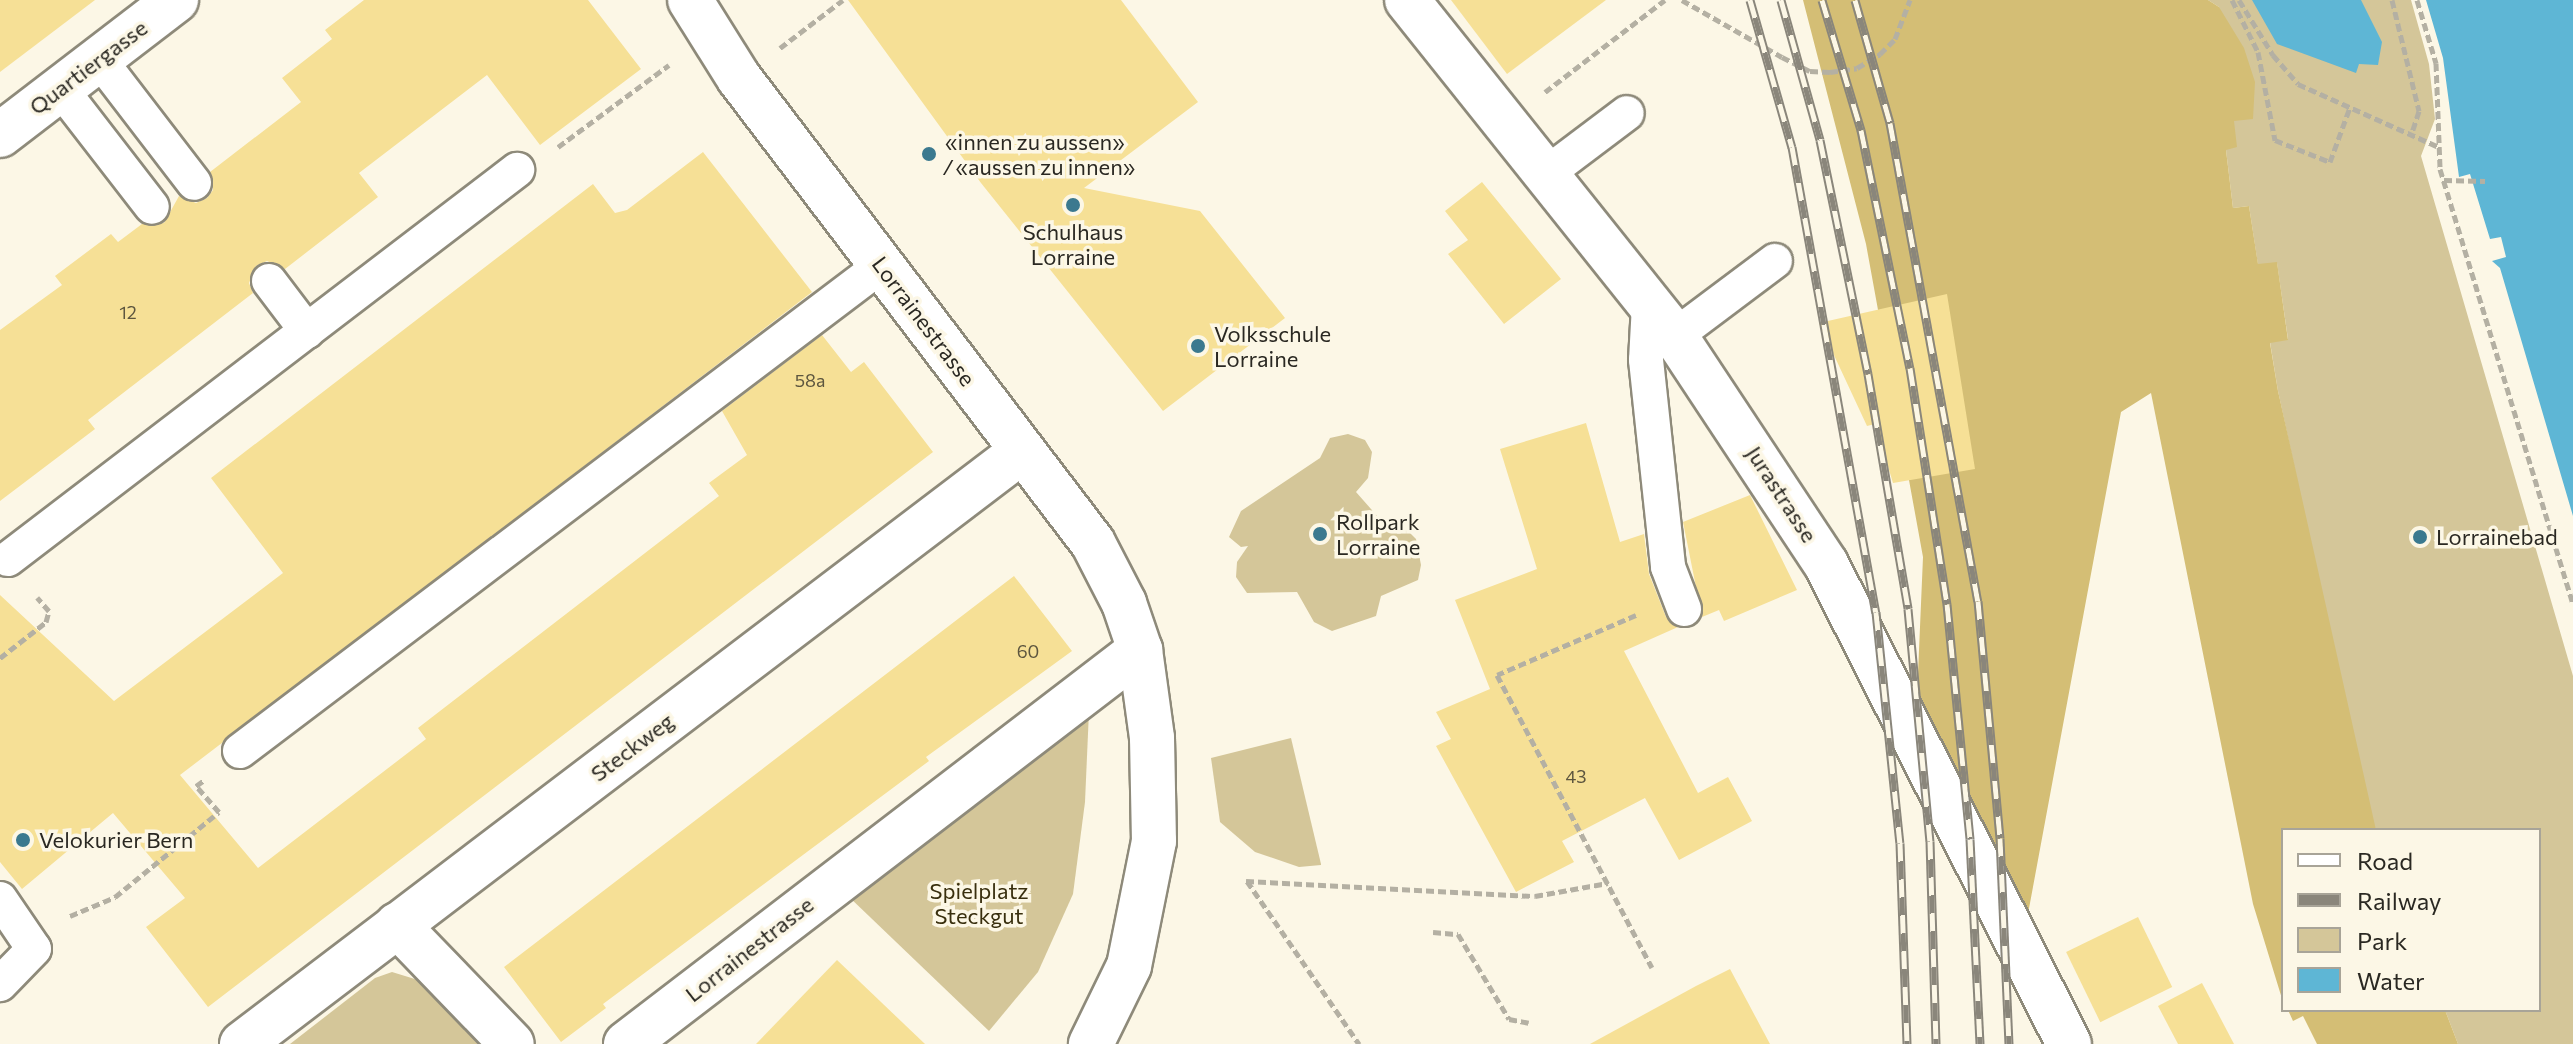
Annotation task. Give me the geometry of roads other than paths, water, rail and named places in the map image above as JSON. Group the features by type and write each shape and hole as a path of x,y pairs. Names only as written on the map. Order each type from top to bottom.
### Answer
{"street":[{"name":"Quartiergasse","path":"0,135 176,0"},
{"name":"Jurastrasse","path":"1407,0 1662,320 1826,564 2069,1044"},
{"name":"Lorrainestrasse","path":"701,17 739,78 1093,543 1124,603 1140,650 1152,738 1154,841 1129,966 1091,1044"},
{"name":"Steckweg","path":"242,1044 1022,451"},
{"name":"Lorrainestrasse","path":"626,1044 1140,650"},
{"path":"397,925 512,1044"}],"lane":[{"path":"99,59 194,183"},
{"path":"60,88 152,207"},
{"path":"1546,174 1627,113"},
{"path":"8,559 517,170"},
{"path":"1681,603 1668,567 1648,376 1662,320 1775,261"},
{"path":"240,751 882,265"},
{"path":"269,281 307,331"},
{"path":"0,899 29,934 34,949 0,984"}],"water":[{"path":"2252,0 2361,0 2382,42 2378,65 2359,64 2356,73 2277,44"},
{"path":"2426,0 2573,0 2573,516 2500,268 2492,261 2506,257 2501,237 2490,239 2470,174 2459,177 2443,58"}],"railway":[{"path":"1750,0 1792,147 1876,612 1900,843 1907,1044"},
{"path":"1781,0 1820,140 1868,374 1908,609 1930,841 1936,1044"},
{"path":"1822,0 1861,130 1910,368 1947,604 1970,839 1980,1044"},
{"path":"1855,0 1890,123 1978,601 2000,838 2009,1044"}],"place":[{"name":"«innen zu aussen» ⁄ «aussen zu innen»","path":"929,154"},
{"name":"Schulhaus Lorraine","path":"1073,205"},
{"name":"Volksschule Lorraine","path":"1198,346"},
{"name":"Rollpark Lorraine","path":"1320,534"},
{"name":"Lorrainebad","path":"2420,537"},
{"name":"Velokurier Bern","path":"23,840"}],"park label":[{"name":"Spielplatz Steckgut","path":"979,902"}]}
